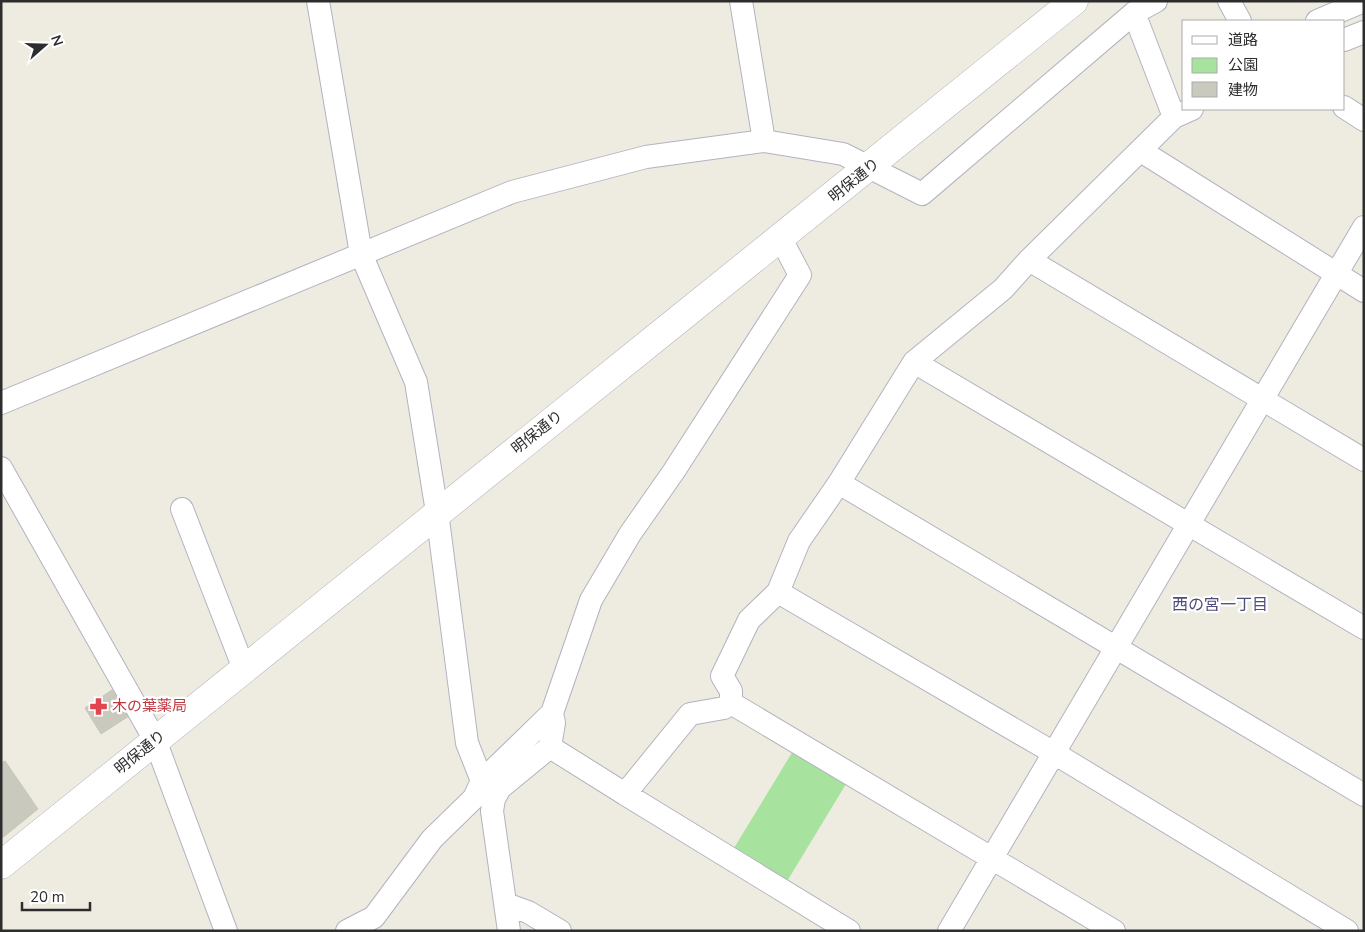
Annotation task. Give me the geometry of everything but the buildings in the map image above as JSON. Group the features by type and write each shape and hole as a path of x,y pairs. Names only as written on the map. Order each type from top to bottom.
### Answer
{"street":[{"path":"318,1 361,254 416,382 437,512 467,743 482,781"},
{"path":"741,1 764,141"},
{"name":"明保通り","path":"1,865 437,512 781,239 1074,1"},
{"path":"1,402 512,192 646,156 764,141 843,154 922,194 1134,13 1156,1"},
{"path":"1229,1 1239,20"},
{"path":"1319,20 1364,1"},
{"path":"732,703 731,691 722,676 749,620 778,592 800,541 839,483 914,362 1003,289 1029,260 1141,150 1183,113 1134,13"},
{"path":"1345,40 1364,32"},
{"path":"1345,108 1364,120"},
{"path":"1141,150 1364,291"},
{"path":"949,931 1187,524 1364,227"},
{"path":"347,931 374,917 432,839 474,798 482,781 552,713 591,600 630,534 674,471 800,275 781,239"},
{"path":"1029,260 1364,460"},
{"path":"914,362 1364,628"},
{"path":"1,468 155,740 226,931"},
{"path":"839,483 1364,795"},
{"path":"182,509 244,668"},
{"path":"778,592 1054,753 1347,931"},
{"path":"625,794 690,714 724,708 732,703"},
{"path":"732,703 1114,931"},
{"path":"509,931 492,811 494,799 500,788 550,747 554,723 552,713"},
{"path":"550,747 849,931"},
{"path":"506,904 528,912 560,931"}],"green space":[{"path":"793,751 846,784 786,883 731,853"}],"place":[{"name":"木の葉薬局","path":"98,706"}],"district":[{"name":"西の宮一丁目","path":"1220,604"}]}
